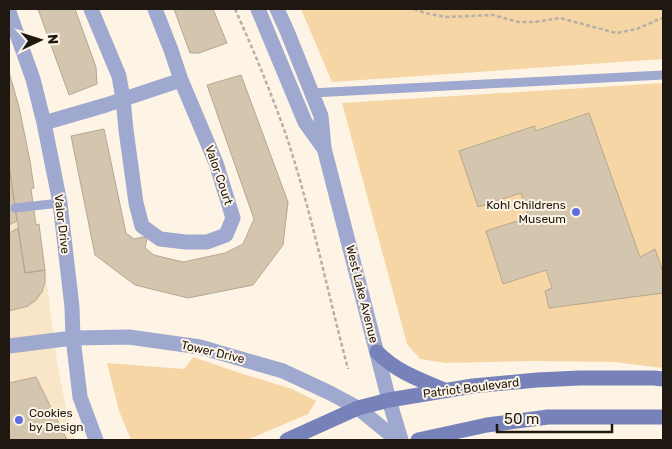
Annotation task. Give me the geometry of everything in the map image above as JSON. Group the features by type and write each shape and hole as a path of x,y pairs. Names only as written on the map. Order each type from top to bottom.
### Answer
{"main road":[{"path":"377,352 400,371 446,390"},
{"name":"Patriot Boulevard","path":"287,440 358,408 389,400 446,390 571,378 663,379"},
{"path":"418,440 455,436 487,425 548,417 663,417"}],"street":[{"name":"Valor Court","path":"91,9 119,76 124,99 126,130 136,203 142,226 160,239 207,242 226,235 233,218 216,163 181,80 155,9"},
{"name":"West Lake Avenue","path":"258,9 305,122 324,148"},
{"name":"West Lake Avenue","path":"277,9 321,116 324,148 399,440"},
{"name":"Valor Drive","path":"9,12 32,79 44,123 60,203 80,397 96,440"},
{"path":"44,123 181,80"},
{"name":"Tower Drive","path":"9,346 73,338 129,337 200,347 283,370 358,408 399,440"}],"lane":[{"path":"311,93 663,75"},
{"path":"15,208 60,203"}],"path":[{"path":"235,9 256,56 284,132 305,200 348,369"},
{"path":"414,9 445,17 493,15 518,22 536,22 560,18 616,33 637,29 663,18"}],"shaded area":[{"path":"301,9 663,9 663,59 332,82"},
{"path":"663,83 663,368 614,362 445,363 420,359 407,344 342,103"},
{"path":"9,165 25,273 45,270 57,361 67,414 76,440 9,440"},
{"path":"193,357 292,389 316,401 308,414 247,440 131,440 119,411 107,363 184,369"}],"building":[{"path":"38,9 75,9 96,67 97,84 69,95"},
{"path":"174,9 213,9 227,43 199,53 190,53"},
{"path":"9,72 19,107 30,161 34,188 31,189 36,225 39,224 45,270 25,273 9,165"},
{"path":"241,75 288,202 283,245 253,285 188,298 135,285 95,255 71,136 104,129 126,233 134,239 147,238 145,248 154,255 183,262 225,253 243,244 254,219 207,85"},
{"name":"Kohl Childrens Museum","path":"589,113 640,257 655,249 663,272 663,293 549,308 545,291 552,288 546,270 503,284 486,231 529,217 521,193 478,207 459,151 535,126 535,131"},
{"path":"9,165 17,221 9,225"},
{"path":"18,228 25,273 45,270 45,282 42,292 36,300 28,306 9,311 9,233"},
{"path":"36,377 67,440 9,440 9,383"}],"place":[{"name":"Kohl Childrens Museum","path":"576,212"},
{"name":"Cookies by Design","path":"19,420"}]}
